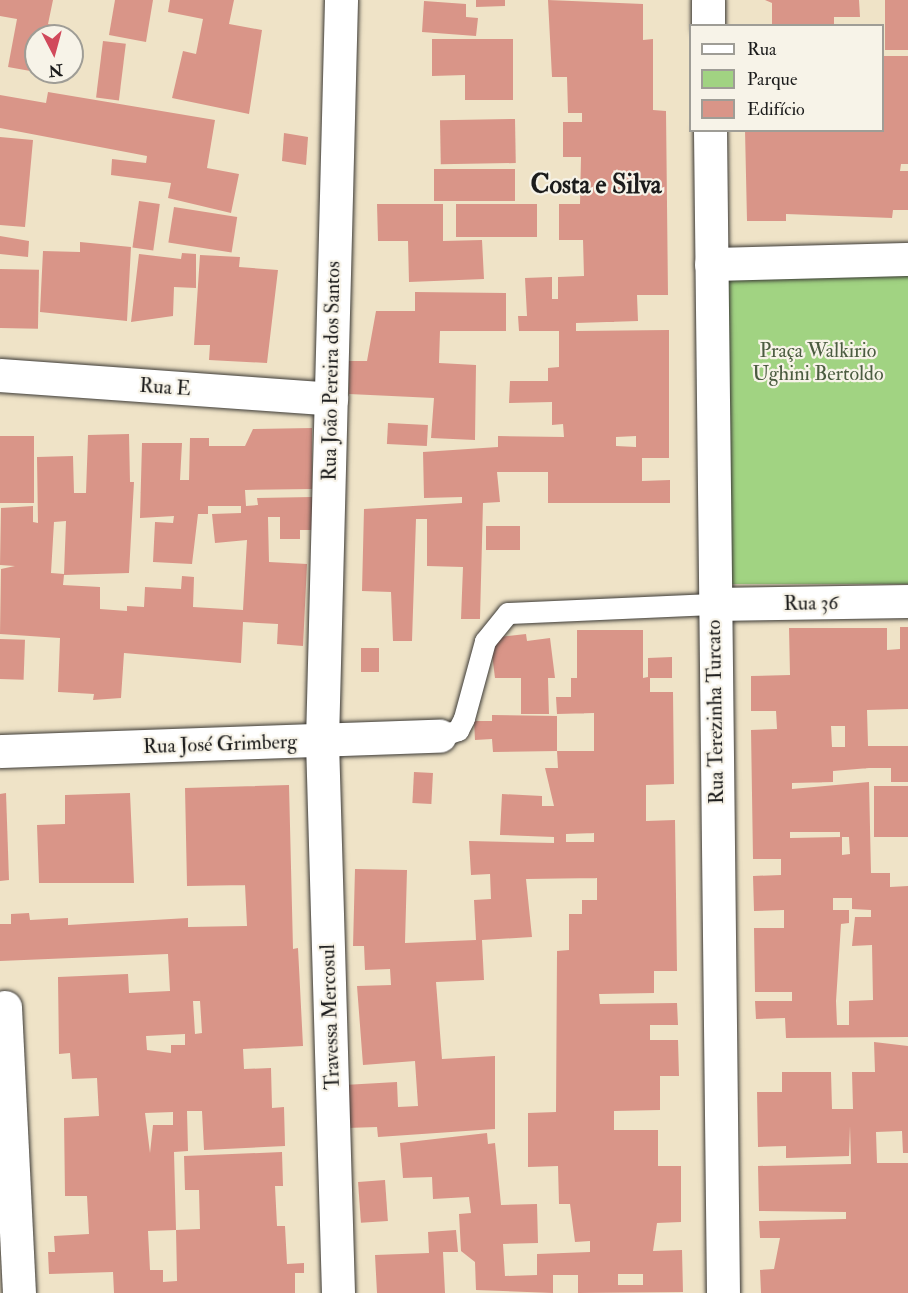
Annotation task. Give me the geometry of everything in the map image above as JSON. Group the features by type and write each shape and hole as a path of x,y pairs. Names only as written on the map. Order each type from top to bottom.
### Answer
{"street":[{"name":"Rua João Pereira dos Santos","path":"322,741 341,0"},
{"path":"708,0 708,24"},
{"name":"Rua Terezinha Turcato","path":"710,132 713,604 723,1293"},
{"path":"711,264 908,259"},
{"name":"Rua E","path":"0,375 331,399"},
{"name":"Rua 36","path":"713,604 908,601"},
{"name":"Rua José Grimberg","path":"0,751 440,736"},
{"name":"Travessa Mercosul","path":"322,741 338,1293"},
{"path":"5,1006 19,1293"}],"lane":[{"path":"440,736 451,735 461,724 485,640 508,613 713,604"}],"green space":[{"name":"Praça Walkirio Ughini Bertoldo","path":"726,270 908,270 908,584 726,584"}],"building":[{"path":"0,0 53,0 48,24 24,24 24,70 8,67 17,19 0,16"},
{"path":"115,0 153,0 146,42 109,35"},
{"path":"170,0 234,0 229,24 262,30 249,114 172,98 183,51 196,54 203,19 168,12"},
{"path":"476,0 505,0 505,6 476,7"},
{"path":"548,0 643,4 643,40 653,39 653,110 666,111 668,295 637,295 638,321 576,323 576,331 669,330 669,458 642,458 642,481 670,480 670,503 548,503 548,472 497,472 500,502 483,503 480,619 461,619 463,567 427,566 427,519 416,519 412,641 393,641 391,592 362,591 364,509 462,503 462,497 424,498 423,452 498,447 498,436 564,437 563,424 552,425 552,402 509,403 510,381 548,381 548,368 559,367 559,331 519,331 518,316 527,316 525,278 552,277 552,299 558,299 558,277 584,276 583,240 559,240 559,204 580,204 581,157 563,157 563,122 582,122 582,113 568,113 567,77 552,77","holes":["636,436 636,447 616,446 616,437"]},
{"path":"765,0 859,0 860,17 834,17 834,24 772,24 772,3"},
{"path":"885,0 908,0 908,50 885,50"},
{"path":"424,1 466,4 466,17 478,18 476,36 422,32"},
{"path":"432,39 513,39 513,100 465,100 465,75 432,76"},
{"path":"103,41 126,44 119,100 96,98"},
{"path":"884,56 908,56 908,164 901,164 900,171 908,171 908,210 893,210 892,218 786,214 786,221 747,221 745,132 884,132"},
{"path":"48,92 215,120 207,168 239,174 231,213 168,198 171,183 111,175 112,159 146,163 147,156 0,128 0,95 46,103"},
{"path":"515,119 516,163 441,164 440,120"},
{"path":"284,133 308,137 306,165 282,161"},
{"path":"0,137 33,140 25,227 0,225"},
{"path":"434,169 515,169 515,201 434,201"},
{"path":"139,201 160,204 153,250 132,248"},
{"path":"377,204 443,204 443,241 482,240 484,279 409,282 408,241 378,241"},
{"path":"456,204 537,204 537,237 456,237"},
{"path":"174,207 237,217 232,253 168,243"},
{"path":"0,236 29,241 28,257 0,254"},
{"path":"80,242 131,247 127,321 40,312 43,251 80,252"},
{"path":"182,253 196,254 196,288 174,287 173,316 131,322 139,254 181,259"},
{"path":"200,255 240,257 239,267 278,270 267,363 209,360 210,345 194,345"},
{"path":"0,269 39,270 38,329 0,328"},
{"path":"415,292 506,293 506,331 440,331 439,363 476,365 475,440 431,438 434,398 349,394 349,361 367,361 376,311 415,311"},
{"path":"388,423 428,425 427,446 387,444"},
{"path":"312,428 312,489 245,490 246,506 258,505 257,498 312,497 312,530 300,530 300,539 280,539 280,517 268,517 269,562 307,564 303,646 277,644 278,624 243,622 241,663 124,653 121,698 93,700 94,694 58,692 60,638 0,634 1,569 15,566 0,565 1,508 33,506 33,522 38,523 37,457 73,456 74,493 86,493 88,435 129,434 130,482 134,482 129,573 64,575 63,585 100,587 100,609 127,611 127,606 144,607 145,587 181,589 182,576 194,577 193,607 243,610 247,540 215,543 212,514 241,513 241,506 208,506 208,514 198,514 192,564 153,562 155,522 173,523 174,516 140,518 142,443 182,443 180,480 189,480 190,438 209,438 209,446 245,446 253,429","holes":["66,521 64,574 51,573 54,522"]},
{"path":"0,436 34,436 34,503 0,503"},
{"path":"486,526 520,526 520,550 486,550"},
{"path":"900,627 908,627 908,709 867,710 868,746 908,746 908,782 891,782 891,768 869,768 833,771 833,782 792,783 792,789 869,782 871,873 890,873 890,887 908,886 908,1037 786,1038 785,1018 756,1019 755,1001 792,1001 792,992 755,992 754,928 784,928 784,910 754,911 753,876 781,875 781,859 753,859 751,730 777,729 776,711 751,711 751,676 790,675 789,628 887,628 887,650 900,649","holes":["831,726 845,726 845,747 832,747","790,832 840,832 840,837 842,837 790,838","842,837 849,837 850,854 842,855","833,898 852,898 852,909 871,910 871,917 855,917 852,946 872,945 873,1000 849,1001 849,1025 837,1025 836,1001 841,924 849,923 849,910 833,910"]},
{"path":"577,630 643,630 643,678 648,677 648,658 672,657 672,678 650,678 650,692 673,692 674,784 646,785 646,821 675,820 677,971 654,971 654,993 599,994 600,1004 677,1003 678,1025 650,1025 650,1040 678,1040 679,1076 660,1076 660,1110 614,1111 614,1130 658,1130 658,1166 681,1166 681,1222 657,1223 653,1251 682,1250 683,1292 578,1293 578,1275 553,1275 553,1293 476,1290 475,1262 461,1251 459,1214 471,1213 469,1197 433,1199 432,1177 403,1178 400,1143 487,1133 488,1144 495,1143 501,1205 537,1204 538,1243 503,1244 505,1276 537,1275 537,1254 590,1252 590,1241 575,1242 570,1204 559,1204 558,1166 528,1167 528,1113 556,1112 557,951 569,950 569,914 582,914 582,900 597,900 597,878 526,879 532,937 482,940 484,980 436,982 442,1059 495,1056 495,1129 378,1137 377,1127 346,1128 344,1085 397,1082 398,1107 418,1106 415,1061 363,1065 357,986 391,985 390,969 365,970 364,946 353,946 355,869 407,870 405,943 476,940 474,900 491,899 490,874 471,875 469,841 554,843 554,837 500,835 502,794 542,796 542,806 554,806 545,768 558,768 557,751 594,751 594,713 557,714 556,697 571,697 571,678 577,678","holes":["594,833 594,842 566,842 566,834","618,1274 643,1274 643,1285 618,1285"]},
{"path":"526,634 527,641 550,638 555,678 548,678 549,714 521,714 521,678 495,678 490,638"},
{"path":"0,639 25,640 24,680 0,679"},
{"path":"361,648 379,648 379,672 361,672"},
{"path":"492,715 557,716 557,751 493,752 492,739 475,740 474,721 492,721"},
{"path":"414,772 433,773 431,804 412,803"},
{"path":"289,785 293,949 298,948 303,1046 243,1049 244,1069 271,1068 272,1108 284,1107 285,1146 204,1150 202,1111 187,1111 188,1151 174,1152 176,1230 200,1229 199,1190 185,1190 184,1156 282,1152 283,1186 275,1186 277,1226 285,1226 287,1264 304,1263 304,1273 295,1273 295,1293 114,1293 113,1272 49,1274 48,1252 55,1252 54,1236 89,1234 87,1196 65,1196 64,1118 99,1116 97,1078 72,1079 70,1053 59,1054 58,977 128,974 129,993 170,991 168,954 0,961 0,924 11,924 11,914 29,913 30,920 68,918 68,925 188,918 188,927 247,926 245,885 187,886 185,788","holes":["193,1001 200,1001 202,1033 195,1034","185,1034 185,1045 171,1045 171,1053 147,1050 146,1036","173,1112 173,1125 153,1125 150,1153 145,1113","176,1230 177,1281 163,1282 163,1270 150,1270 148,1231"]},
{"path":"874,786 908,786 908,837 874,837"},
{"path":"6,793 9,880 0,881 0,794"},
{"path":"130,793 134,883 39,883 37,825 65,824 65,795"},
{"path":"874,1042 908,1046 908,1153 903,1153 902,1131 876,1132 877,1163 908,1163 908,1293 761,1293 760,1270 774,1269 780,1238 760,1238 759,1221 846,1219 846,1212 759,1211 758,1166 851,1164 850,1126 849,1156 786,1158 786,1146 758,1147 757,1092 782,1092 782,1072 831,1072 832,1109 853,1109 852,1072 875,1072"},
{"path":"385,1180 388,1221 361,1223 358,1182"},
{"path":"456,1230 458,1252 443,1252 445,1293 377,1293 375,1255 429,1253 428,1232"}],"district":[{"name":"Costa e Silva","path":"596,186"}]}
